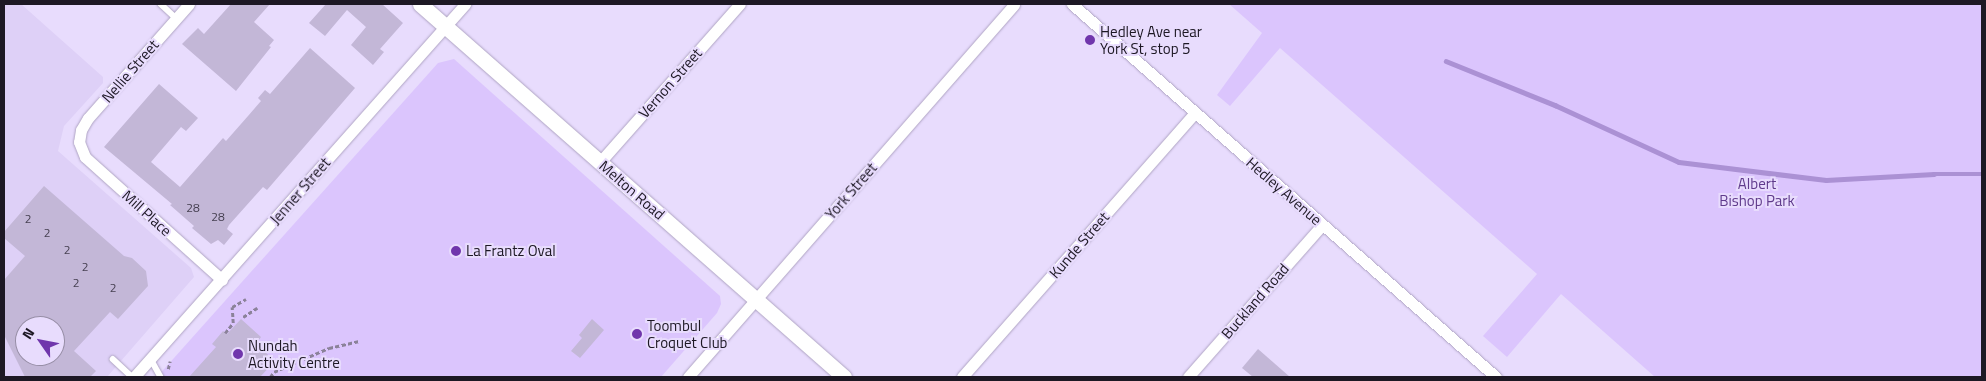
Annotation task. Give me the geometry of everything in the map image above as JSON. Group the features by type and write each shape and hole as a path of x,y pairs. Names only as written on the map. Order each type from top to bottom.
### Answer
{"street":[{"name":"Nellie Street","path":"79,142 81,130 88,118 189,4"},
{"name":"Melton Road","path":"420,4 844,377"},
{"name":"Jenner Street","path":"133,377 222,280 465,4"},
{"name":"Vernon Street","path":"600,162 740,4"},
{"name":"York Street","path":"688,377 1014,4"},
{"name":"Hedley Avenue","path":"1072,4 1496,377"},
{"name":"Kunde Street","path":"962,377 1196,113"},
{"name":"Mill Place","path":"79,142 85,157 222,280"},
{"name":"Buckland Road","path":"1188,377 1322,224"}],"lane":[{"path":"161,4 176,18"},
{"path":"113,359 133,377"},
{"path":"151,359 161,377"}],"path":[{"path":"225,333 233,323 232,307 246,299"},
{"path":"243,317 256,308"},
{"path":"270,377 274,372 329,348 360,341"}],"shaded area":[{"path":"4,4 21,4 103,77 103,83 64,126 58,151 191,268 194,277 107,377 4,377"}],"green space":[{"name":"Albert Bishop Park","path":"1229,4 1982,4 1982,377 1655,377 1561,294 1507,357 1483,336 1537,274 1280,48 1230,106 1217,95 1262,33"},
{"name":"La Frantz Oval","path":"454,59 720,296 721,304 717,313 661,377 157,377 438,63"}],"building":[{"path":"231,4 270,4 254,22 274,40 269,46 271,47 236,91 182,44 198,28 204,34"},
{"path":"326,4 382,4 403,23 380,49 384,52 373,65 351,45 366,27 347,10 325,36 309,23"},
{"path":"310,48 355,88 267,190 263,187 229,225 227,229 233,234 224,245 218,240 211,244 192,228 194,226 170,205 172,204 104,147 159,84 198,118 186,131 181,127 151,162 180,187 223,138 226,141 248,116 261,101 258,98 265,90 270,94"},
{"path":"44,186 124,256 132,258 146,271 148,286 118,319 110,312 74,351 96,371 90,377 25,377 20,366 65,366 65,316 15,316 15,357 4,335 4,280 25,256 4,238 4,232"},
{"name":"Nundah Activity Centre","path":"241,319 261,337 256,344 275,361 260,377 189,377 216,347 212,344 223,331 227,334"},
{"name":"Toombul Croquet Club","path":"592,319 604,330 580,358 571,351 582,338 579,335"},
{"path":"1258,349 1290,377 1253,377 1242,368"}],"waterway":[{"path":"1446,61 1555,105 1679,162 1826,180 1934,174 1982,174"}],"place":[{"name":"Hedley Ave near York St, stop 5","path":"1090,40"},
{"name":"La Frantz Oval","path":"456,251"},
{"name":"Toombul Croquet Club","path":"637,334"},
{"name":"Nundah Activity Centre","path":"238,354"}]}
